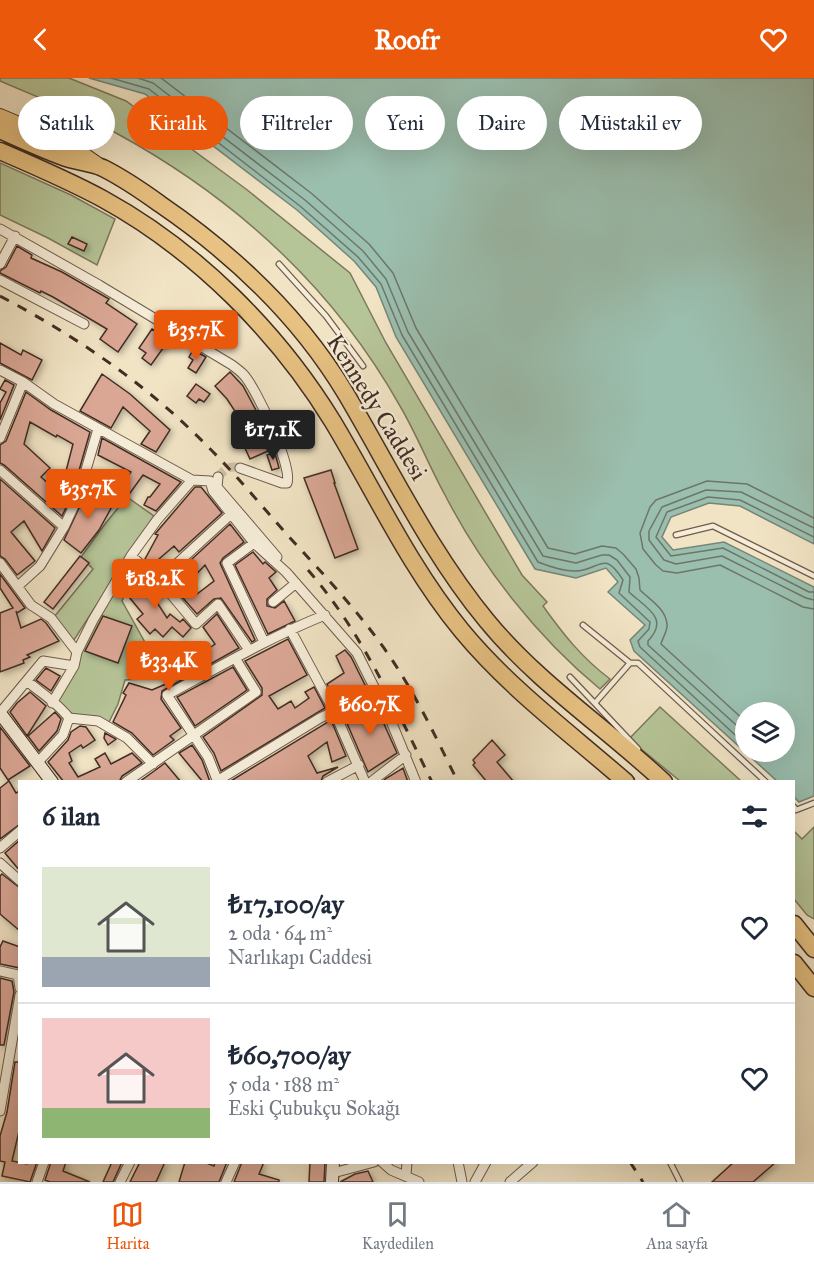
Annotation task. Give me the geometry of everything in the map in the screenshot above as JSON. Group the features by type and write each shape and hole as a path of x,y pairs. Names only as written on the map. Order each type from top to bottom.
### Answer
{"highway":[{"path":"0,130 66,158 101,167"},
{"name":"Kennedy Caddesi","path":"0,151 70,182 132,217 192,261 235,299 264,329 315,395 415,564 461,630 510,684 624,780"},
{"name":"Kennedy Caddesi","path":"101,167 142,192 203,235 234,260 289,317 341,386 441,559 485,620 539,675 662,780"},
{"path":"795,925 814,949"},
{"path":"795,964 814,987"}],"main road":[{"name":"Kennedy Caddesi","path":"0,116 73,147 101,167"}],"street":[{"path":"0,229 232,365 244,375 269,421 287,465 289,479 287,483 282,483 240,468"},
{"path":"0,264 15,236"},
{"path":"0,280 84,324"},
{"path":"0,370 54,404 192,480 210,481 213,491 254,543 286,572 357,653 406,755 415,780"},
{"path":"0,438 22,382"},
{"path":"18,586 40,566 64,527 78,497 98,429"},
{"path":"0,470 64,527"},
{"path":"218,477 218,488 272,550 286,572"},
{"path":"52,703 74,666 77,652 96,614 131,556 192,480"},
{"path":"159,580 231,514"},
{"path":"254,543 227,563 264,642"},
{"path":"131,556 159,580 196,624 218,604 249,650"},
{"path":"0,563 31,605 51,618 77,652"},
{"path":"273,602 296,583"},
{"path":"218,780 208,757 167,694 290,629 325,615"},
{"path":"290,629 334,711 364,780"},
{"path":"129,780 193,733 256,692 235,658"},
{"path":"51,780 0,713 44,661 74,666"},
{"path":"27,681 52,703 60,706 69,718 98,721 127,738 153,764"},
{"path":"220,780 334,711 376,691"},
{"path":"38,762 63,735 69,718"},
{"path":"374,780 406,755"},
{"path":"331,780 359,765"},
{"path":"0,848 18,833"},
{"path":"2,868 18,880"},
{"path":"0,971 18,975"},
{"path":"0,1111 18,1007"},
{"path":"37,1182 43,1164"},
{"path":"120,1182 129,1164"},
{"path":"226,1182 234,1164"},
{"path":"332,1173 366,1164"},
{"path":"384,1164 391,1170 419,1182"},
{"path":"406,1175 407,1164"},
{"path":"458,1164 462,1182"},
{"path":"475,1182 485,1164"},
{"path":"510,1182 531,1164"}],"lane":[{"path":"279,264 326,316 363,366"},
{"path":"676,535 713,526 814,576"},
{"path":"583,625 630,663 638,663 764,780"},
{"path":"595,703 630,663"},
{"path":"570,677 624,732 662,780"},
{"path":"795,808 814,803"},
{"path":"671,1164 680,1182"}],"shaded area":[{"path":"0,78 69,78 114,96 35,96 0,81"},
{"path":"115,97 127,102 127,140 116,133"},
{"path":"145,150 193,150 246,189 350,273 386,343 522,575 547,602 543,606 566,636 591,663 610,679 600,689 554,647 513,600 494,574 460,522 406,417 373,363 344,322 278,249 201,186"},
{"path":"0,163 71,195 115,219 97,265 0,215"},
{"path":"127,497 154,516 72,643 50,622 93,569 81,557"},
{"path":"128,576 131,580 122,601 157,664 156,678 125,680 118,704 109,722 76,718 55,697 97,614"},
{"path":"660,707 740,780 679,780 629,739"},
{"path":"814,827 814,919 807,915 795,900 795,832 802,839"}],"water":[{"path":"89,78 814,78 814,544 740,506 709,503 671,517 662,537 673,550 724,542 814,587 814,796 799,802 795,798 795,780 776,780 756,762 795,762 795,702 735,702 735,743 634,651 630,640 645,625 608,592 618,582 606,568 576,578 535,569 396,337 376,287 354,261 297,210 218,150 228,150 228,96 148,96"}],"building":[{"path":"72,237 87,244 84,251 68,244"},
{"path":"17,246 32,255 31,258 62,272 109,299 106,303 137,324 118,352 100,339 107,329 53,297 0,273 6,267"},
{"path":"152,329 171,337 151,365 142,358 146,353 139,348"},
{"path":"0,343 21,355 23,350 42,360 32,380 0,363"},
{"path":"193,350 206,357 196,373 188,368 193,360 189,357"},
{"path":"230,372 243,386 259,416 244,425 227,399 215,386"},
{"path":"102,374 130,394 170,430 156,452 141,444 150,431 123,407 111,428 80,411"},
{"path":"5,380 14,385 0,420 0,403 6,392 0,389"},
{"path":"196,384 210,394 204,402 199,399 196,403 187,396"},
{"path":"26,392 51,410 90,432 72,495 62,516 0,463 0,445 6,441","holes":["30,422 56,437 57,435 73,444 65,475 60,474 57,491 41,477 50,468 24,444"]},
{"path":"262,436 268,451 250,459 243,444"},
{"path":"102,438 181,482 156,511 144,505 160,484 143,475 125,500 119,496 128,483 125,480 131,472 98,455"},
{"path":"275,453 279,468 272,470 267,455"},
{"path":"331,470 358,549 335,558 304,478"},
{"path":"0,479 55,528 42,551 24,521 11,532 35,561 17,575 0,556"},
{"path":"195,487 201,487 222,513 179,552 174,546 152,565 145,559 158,535 155,534"},
{"path":"87,491 115,501 99,530 81,553 64,540"},
{"path":"230,524 244,542 220,563 255,640 252,642 221,598 214,599 197,614 168,581","holes":["205,565 214,581 197,594 188,583"]},
{"path":"253,552 263,564 265,562 276,572 269,578 277,590 267,599 267,606 275,608 284,601 295,621 268,634 235,565"},
{"path":"80,556 89,563 53,609 44,602"},
{"path":"140,573 163,595 156,601 167,618 170,614 180,622 183,619 191,628 183,637 172,627 163,637 155,629 150,634 137,619 143,614 129,597 135,591"},
{"path":"0,574 25,608 17,613 16,611 21,628 41,619 59,641 27,655 30,657 23,660 24,663 0,672 0,613 13,608 0,588"},
{"path":"217,614 239,648 162,691 161,699 181,728 170,736 174,740 153,755 132,733 113,722 126,695 123,693 129,683 152,690 168,683 161,667 189,649 194,659 215,644 203,627"},
{"path":"103,616 132,626 118,663 85,651"},
{"path":"288,639 307,675 269,696 278,709 291,701 295,708 309,698 305,692 314,687 325,708 221,771 214,753 203,737 262,695 262,688 245,661"},
{"path":"345,650 365,685 355,691 356,693 337,702 327,684 344,673 336,656"},
{"path":"233,667 247,690 195,726 177,697"},
{"path":"46,668 60,676 51,691 36,680"},
{"path":"30,692 46,706 27,736 10,712"},
{"path":"375,704 397,753 368,772 343,714 358,707 360,711"},
{"path":"55,712 61,719 57,731 39,751 28,736"},
{"path":"331,720 346,756 332,762 327,742 308,756 317,773 338,767 323,776 321,780 232,780"},
{"path":"80,726 86,727 95,740 69,753 72,761 69,763 78,777 100,767 95,759 105,753 111,764 132,753 142,763 122,776 120,780 62,780 48,762 68,740 71,732"},
{"path":"0,727 30,766 8,780 0,768"},
{"path":"105,733 116,739 108,745 104,738"},
{"path":"492,740 505,755 497,762 512,780 485,780 473,765 475,763 473,760"},
{"path":"192,745 202,760 209,780 201,780 179,753"},
{"path":"165,763 179,780 142,780"},
{"path":"403,768 407,780 384,780"},
{"path":"9,781 16,793 18,792 18,826 0,839 0,788"},
{"path":"18,842 18,869 5,853"},
{"path":"2,874 18,886 18,929 0,914 0,876"},
{"path":"3,941 18,946 18,968 0,964 0,947"},
{"path":"0,978 12,981 14,992 4,1045 0,1045"},
{"path":"15,1062 18,1062 18,1136 12,1161 18,1164 36,1164 30,1182 2,1176 5,1162 0,1161 0,1136 7,1112"},
{"path":"50,1164 65,1164 63,1171 90,1182 50,1182 45,1180"},
{"path":"111,1164 121,1164 113,1182 103,1182"},
{"path":"139,1164 164,1164 156,1182 130,1182"},
{"path":"184,1164 214,1166 214,1164 226,1164 219,1182 179,1182"},
{"path":"241,1164 263,1164 259,1174 279,1180 279,1182 234,1182"},
{"path":"310,1164 325,1164 324,1182 309,1182"},
{"path":"732,1164 774,1164 753,1182 712,1182"},
{"path":"368,1171 373,1182 340,1182 355,1174"}],"tunnel":[{"path":"218,477 228,468 240,468"}],"railway":[{"path":"0,296 52,325 101,357 149,393 219,458 374,635 414,696 457,780"},
{"path":"308,570 345,619 377,672 431,780"},
{"path":"631,1164 643,1182"}]}
